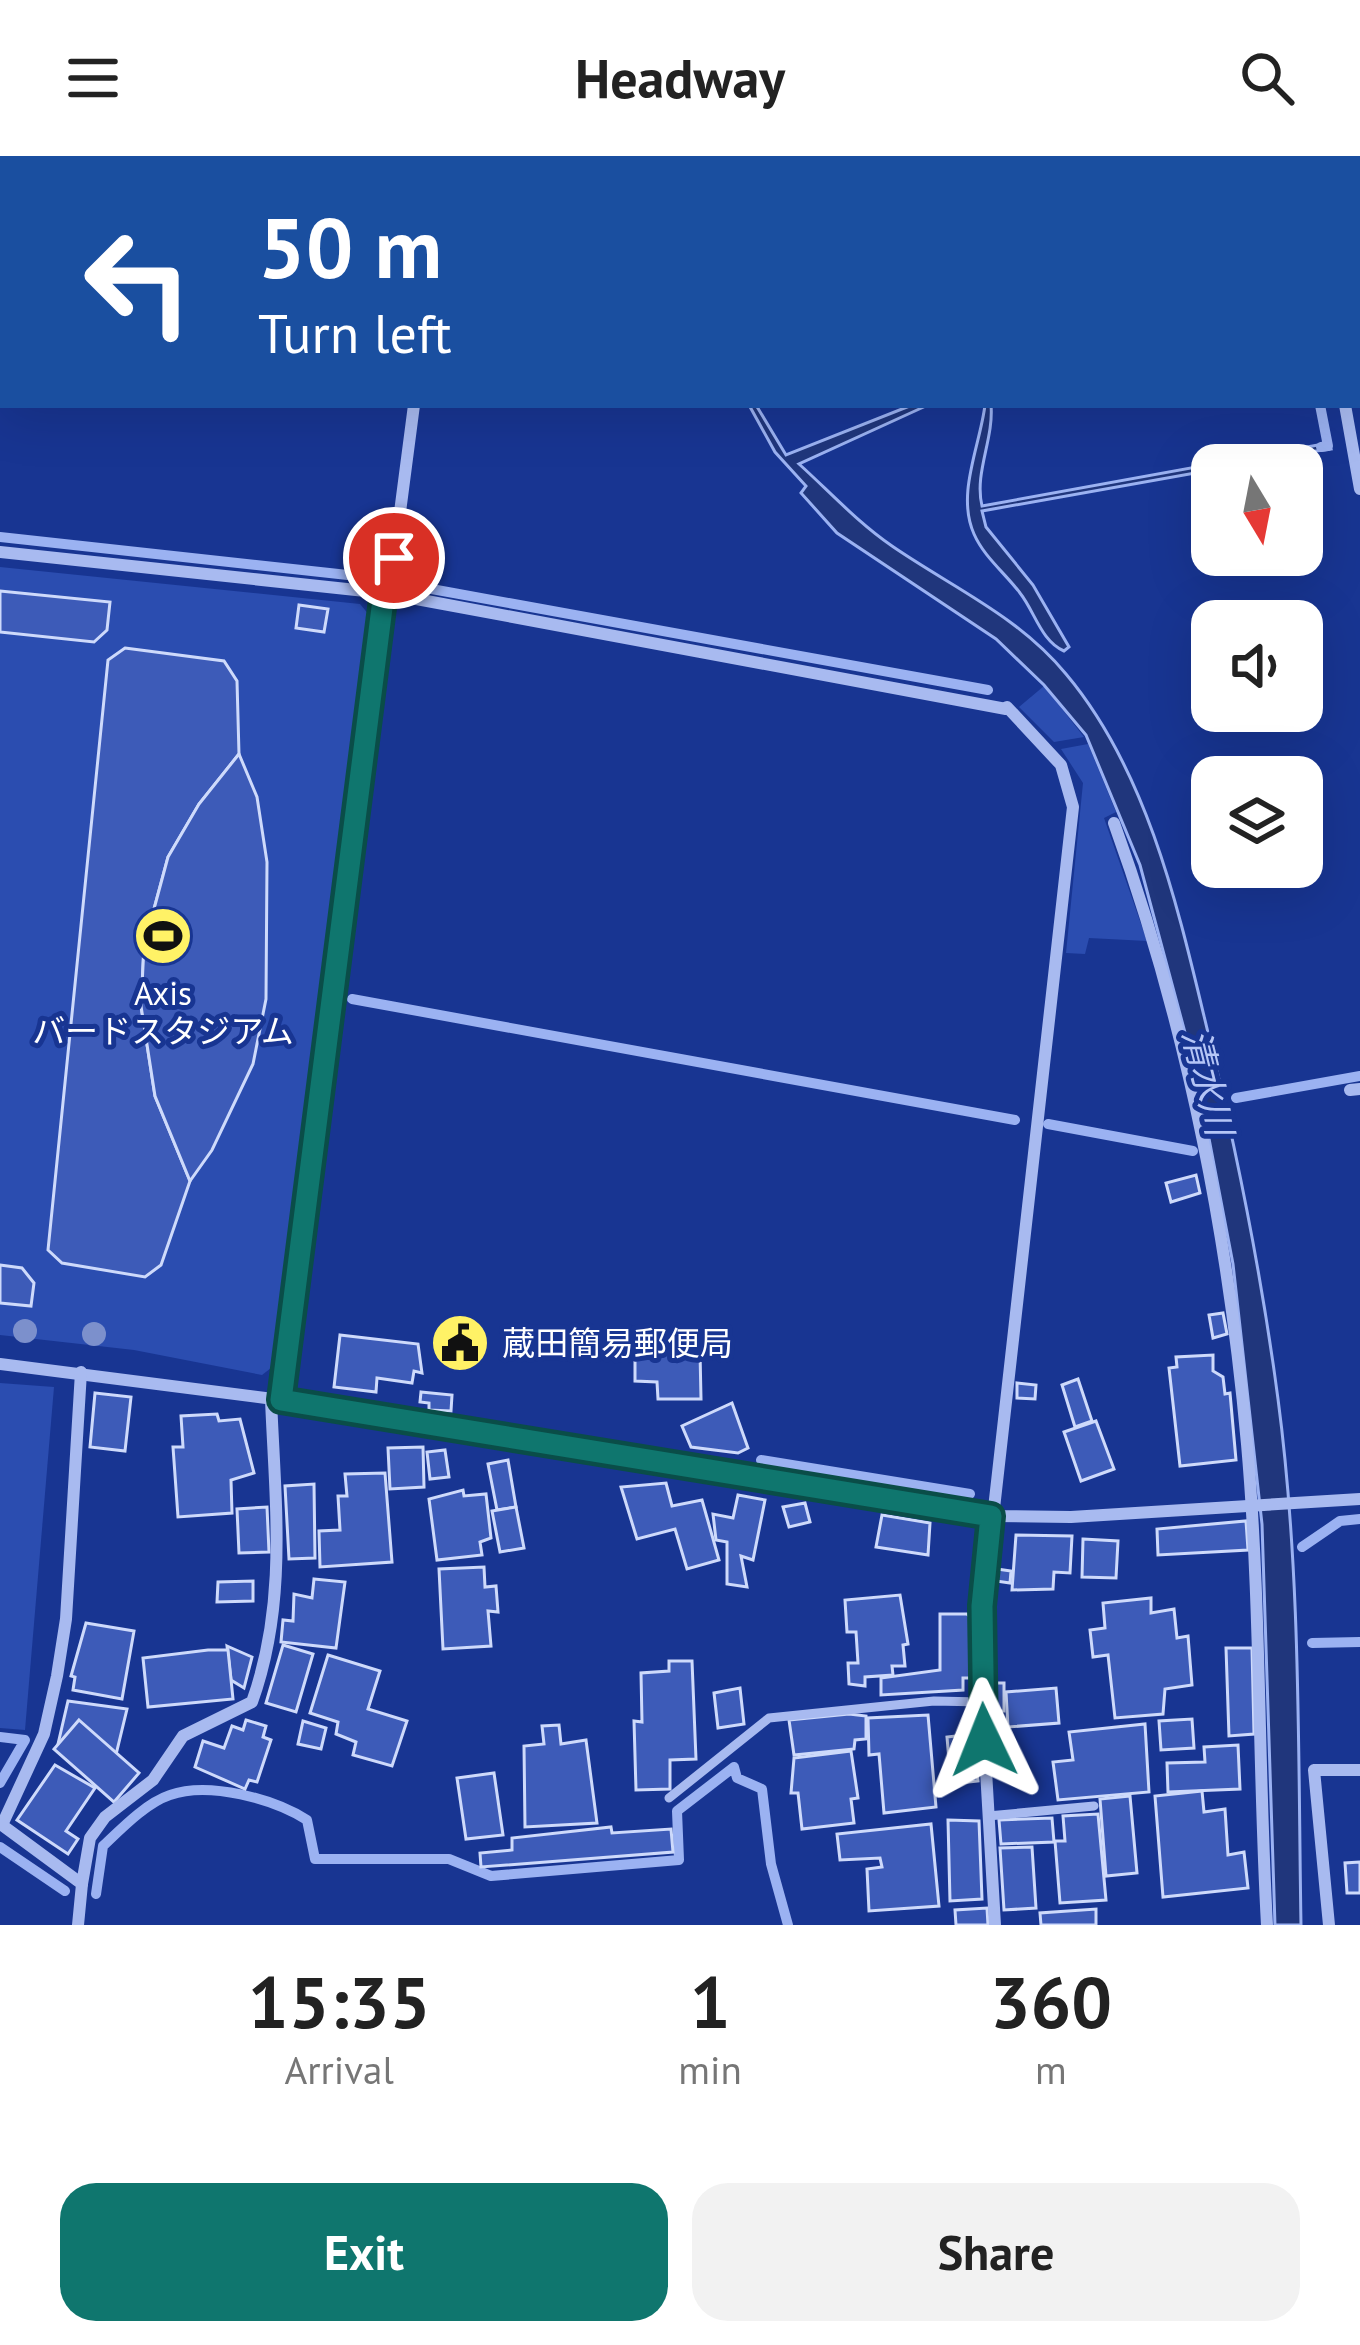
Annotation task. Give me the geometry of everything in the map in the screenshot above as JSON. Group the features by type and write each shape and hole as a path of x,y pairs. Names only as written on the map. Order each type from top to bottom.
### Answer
{"street":[{"path":"78,1925 90,1838 105,1817 153,1780 183,1736 252,1702 265,1665 278,1577 276,1400 384,592 394,558 414,408"},
{"path":"1346,408 1360,489"},
{"path":"0,552 384,592 1007,708 1061,765 1073,807 991,1516 982,1702 995,1925"},
{"path":"1114,823 1146,911 1205,1148 1233,1323 1252,1507 1267,1925"},
{"path":"0,1364 276,1400 991,1516 1360,1499"},
{"path":"81,1372 66,1619 57,1676 44,1734 2,1826 82,1884"},
{"path":"1329,1925 1314,1770 1360,1770"}],"lane":[{"path":"669,1798 770,1718 934,1701 982,1702"},
{"path":"988,1816 1094,1807"}],"shaded area":[{"name":"Axis バードスタジアム","path":"0,567 360,604 370,616 271,1368 262,1375 134,1350 0,1335"},
{"path":"1044,686 1084,737 1054,742 1019,707"},
{"path":"1088,744 1116,812 1104,818 1147,941 1089,938 1085,954 1066,953 1083,783 1061,749"},
{"path":"0,1383 54,1387 25,1730 0,1728"}],"water":[{"name":"清水川","path":"751,408 758,408 786,455 904,408 921,408 799,464 879,537 1005,619 1047,653 1093,711 1117,751 1154,836 1182,926 1226,1111 1278,1399 1295,1596 1301,1925 1275,1925 1262,1524 1233,1264 1198,1081 1140,865 1086,735 1044,685 996,639 837,533 801,493 806,486 775,452"},
{"path":"984,408 991,408 991,418 980,481 982,506 1191,468 1191,474 982,511 986,527 1033,585 1069,647 1064,651 1044,633 1020,593 978,542 967,503"}],"building":[{"path":"0,591 110,602 107,630 94,642 0,632"},
{"path":"299,605 328,609 324,632 296,628"},
{"path":"125,648 224,661 237,681 239,754 199,804 168,857 144,946 141,1006 155,1096 190,1181 161,1265 145,1277 62,1263 48,1250 108,660"},
{"path":"239,754 257,797 267,862 266,999 253,1064 212,1150 190,1181 155,1096 141,1006 144,946 168,857 199,804"},
{"path":"1196,1175 1200,1193 1171,1202 1166,1183"},
{"path":"0,1265 22,1268 34,1283 31,1306 0,1303"},
{"path":"1223,1313 1227,1334 1213,1338 1209,1315"},
{"path":"340,1335 418,1344 422,1373 414,1371 412,1383 377,1378 376,1392 334,1387"},
{"path":"679,1336 679,1351 700,1352 701,1399 658,1399 657,1382 635,1381 635,1337"},
{"path":"1213,1355 1213,1371 1223,1377 1225,1394 1230,1393 1236,1460 1180,1466 1169,1368 1177,1367 1176,1357"},
{"path":"1078,1379 1092,1421 1075,1427 1062,1385"},
{"path":"1017,1383 1036,1385 1035,1399 1017,1398"},
{"path":"421,1392 452,1395 451,1411 429,1410 429,1403 420,1402"},
{"path":"95,1393 131,1397 125,1451 90,1447"},
{"path":"732,1403 748,1448 738,1453 691,1447 682,1426"},
{"path":"217,1414 219,1421 240,1419 254,1473 231,1480 232,1513 178,1517 173,1447 183,1447 181,1416"},
{"path":"1096,1421 1114,1469 1081,1481 1064,1432"},
{"path":"423,1447 424,1487 390,1489 388,1448"},
{"path":"445,1450 449,1477 430,1479 427,1452"},
{"path":"508,1460 516,1507 497,1510 488,1464"},
{"path":"385,1473 392,1562 320,1567 319,1531 340,1530 338,1496 347,1496 345,1474"},
{"path":"666,1483 672,1506 702,1500 719,1560 687,1569 675,1529 637,1539 621,1487"},
{"path":"314,1484 315,1558 289,1559 285,1486"},
{"path":"463,1490 464,1496 486,1494 491,1538 480,1542 482,1555 437,1560 429,1499"},
{"path":"738,1495 765,1500 753,1560 741,1556 747,1587 727,1584 727,1542 716,1540 713,1514 733,1518"},
{"path":"805,1503 810,1522 789,1527 783,1507"},
{"path":"267,1507 269,1552 239,1553 237,1509"},
{"path":"516,1507 524,1548 500,1552 492,1511"},
{"path":"882,1515 930,1523 928,1555 876,1547"},
{"path":"1246,1521 1248,1550 1158,1555 1157,1529"},
{"path":"1016,1535 1072,1536 1070,1573 1054,1572 1053,1589 1012,1590"},
{"path":"1083,1539 1118,1541 1116,1578 1082,1577"},
{"path":"484,1567 485,1587 496,1586 498,1612 488,1611 491,1646 443,1649 439,1569"},
{"path":"997,1569 1011,1571 1010,1583 996,1581"},
{"path":"314,1579 345,1582 336,1648 281,1642 283,1620 293,1621 294,1594 312,1598"},
{"path":"253,1581 253,1601 217,1602 218,1582"},
{"path":"900,1595 908,1644 903,1645 905,1666 892,1666 893,1675 865,1677 865,1686 849,1684 848,1663 858,1663 856,1632 847,1632 845,1600"},
{"path":"1151,1598 1151,1613 1174,1609 1177,1638 1188,1636 1192,1685 1165,1689 1163,1714 1115,1718 1108,1655 1093,1657 1090,1630 1105,1628 1103,1603"},
{"path":"940,1614 967,1614 973,1619 973,1678 963,1678 963,1690 881,1695 881,1678 940,1670"},
{"path":"86,1623 134,1631 122,1699 73,1690 75,1677 71,1676"},
{"path":"283,1645 313,1654 296,1712 266,1703"},
{"path":"227,1646 252,1657 244,1688 231,1680"},
{"path":"1226,1648 1252,1648 1254,1734 1229,1736"},
{"path":"228,1650 233,1699 148,1707 143,1658"},
{"path":"328,1655 380,1671 368,1709 407,1721 392,1766 353,1755 356,1742 336,1734 338,1722 310,1713"},
{"path":"669,1661 692,1661 696,1759 670,1760 670,1789 636,1790 634,1721 642,1722 641,1673 669,1671"},
{"path":"993,1683 1004,1683 1004,1711 993,1711"},
{"path":"740,1688 744,1724 718,1728 714,1693"},
{"path":"1056,1688 1059,1723 1008,1727 1006,1692"},
{"path":"68,1701 127,1709 113,1767 84,1760 86,1750 58,1744"},
{"path":"928,1715 936,1807 884,1813 879,1754 869,1755 868,1718"},
{"path":"866,1716 866,1739 855,1740 854,1749 794,1755 789,1720"},
{"path":"1192,1719 1194,1748 1161,1750 1159,1721"},
{"path":"79,1720 139,1773 114,1802 54,1749"},
{"path":"246,1720 266,1726 263,1737 271,1740 257,1782 249,1780 245,1789 195,1767 203,1741 224,1748 232,1726 243,1730"},
{"path":"303,1721 326,1728 321,1749 298,1744"},
{"path":"1145,1724 1149,1792 1058,1800 1053,1762 1073,1760 1069,1732"},
{"path":"559,1725 561,1744 586,1740 597,1823 525,1827 524,1746 544,1744 542,1726"},
{"path":"973,1734 978,1781 951,1784 947,1737"},
{"path":"1238,1745 1240,1789 1168,1792 1167,1763 1205,1762 1204,1747"},
{"path":"851,1751 858,1798 851,1799 854,1823 802,1829 798,1793 791,1793 794,1758"},
{"path":"55,1765 95,1788 66,1831 78,1839 68,1854 17,1820"},
{"path":"494,1773 503,1835 466,1839 457,1778"},
{"path":"1202,1791 1204,1812 1225,1809 1228,1855 1244,1852 1248,1888 1163,1897 1155,1796"},
{"path":"1130,1796 1137,1873 1106,1876 1100,1799"},
{"path":"1098,1814 1106,1900 1060,1903 1055,1841 1065,1841 1063,1816"},
{"path":"1052,1818 1054,1842 1001,1844 999,1820"},
{"path":"948,1820 979,1821 982,1899 950,1901"},
{"path":"931,1824 939,1906 869,1911 867,1869 882,1867 880,1858 840,1860 837,1834"},
{"path":"611,1827 612,1833 671,1829 673,1852 481,1867 480,1853 512,1850 512,1838"},
{"path":"1032,1847 1036,1908 1004,1910 1000,1848"},
{"path":"1360,1862 1360,1893 1347,1893 1345,1863"},
{"path":"987,1908 988,1925 956,1925 955,1910"},
{"path":"1096,1909 1096,1925 1041,1925 1040,1913"}],"waterway":[{"path":"1321,408 1328,446 1323,447"},
{"path":"0,537 366,577"},
{"path":"415,586 988,690"},
{"path":"352,999 1015,1120"},
{"name":"清水川","path":"1236,1098 1360,1076"},
{"name":"清水川","path":"1048,1124 1193,1151"},
{"path":"761,1460 970,1494"},
{"path":"1302,1547 1340,1521 1360,1519"},
{"path":"1312,1643 1360,1642"},
{"path":"0,1737 25,1740 0,1783"},
{"path":"96,1894 103,1846 152,1804 186,1791 241,1794 293,1812 307,1820 315,1859 449,1859 491,1876 679,1860 677,1811 734,1767 737,1778 762,1789 771,1864 788,1925"},
{"path":"0,1847 65,1891"}],"place":[{"name":"Axis バードスタジアム","path":"163,936"},
{"name":"蔵田簡易郵便局","path":"460,1343"}],"route":[{"path":"394,558 384,592 281,1400 645,1464 991,1516 982,1606 984,1740"}]}
